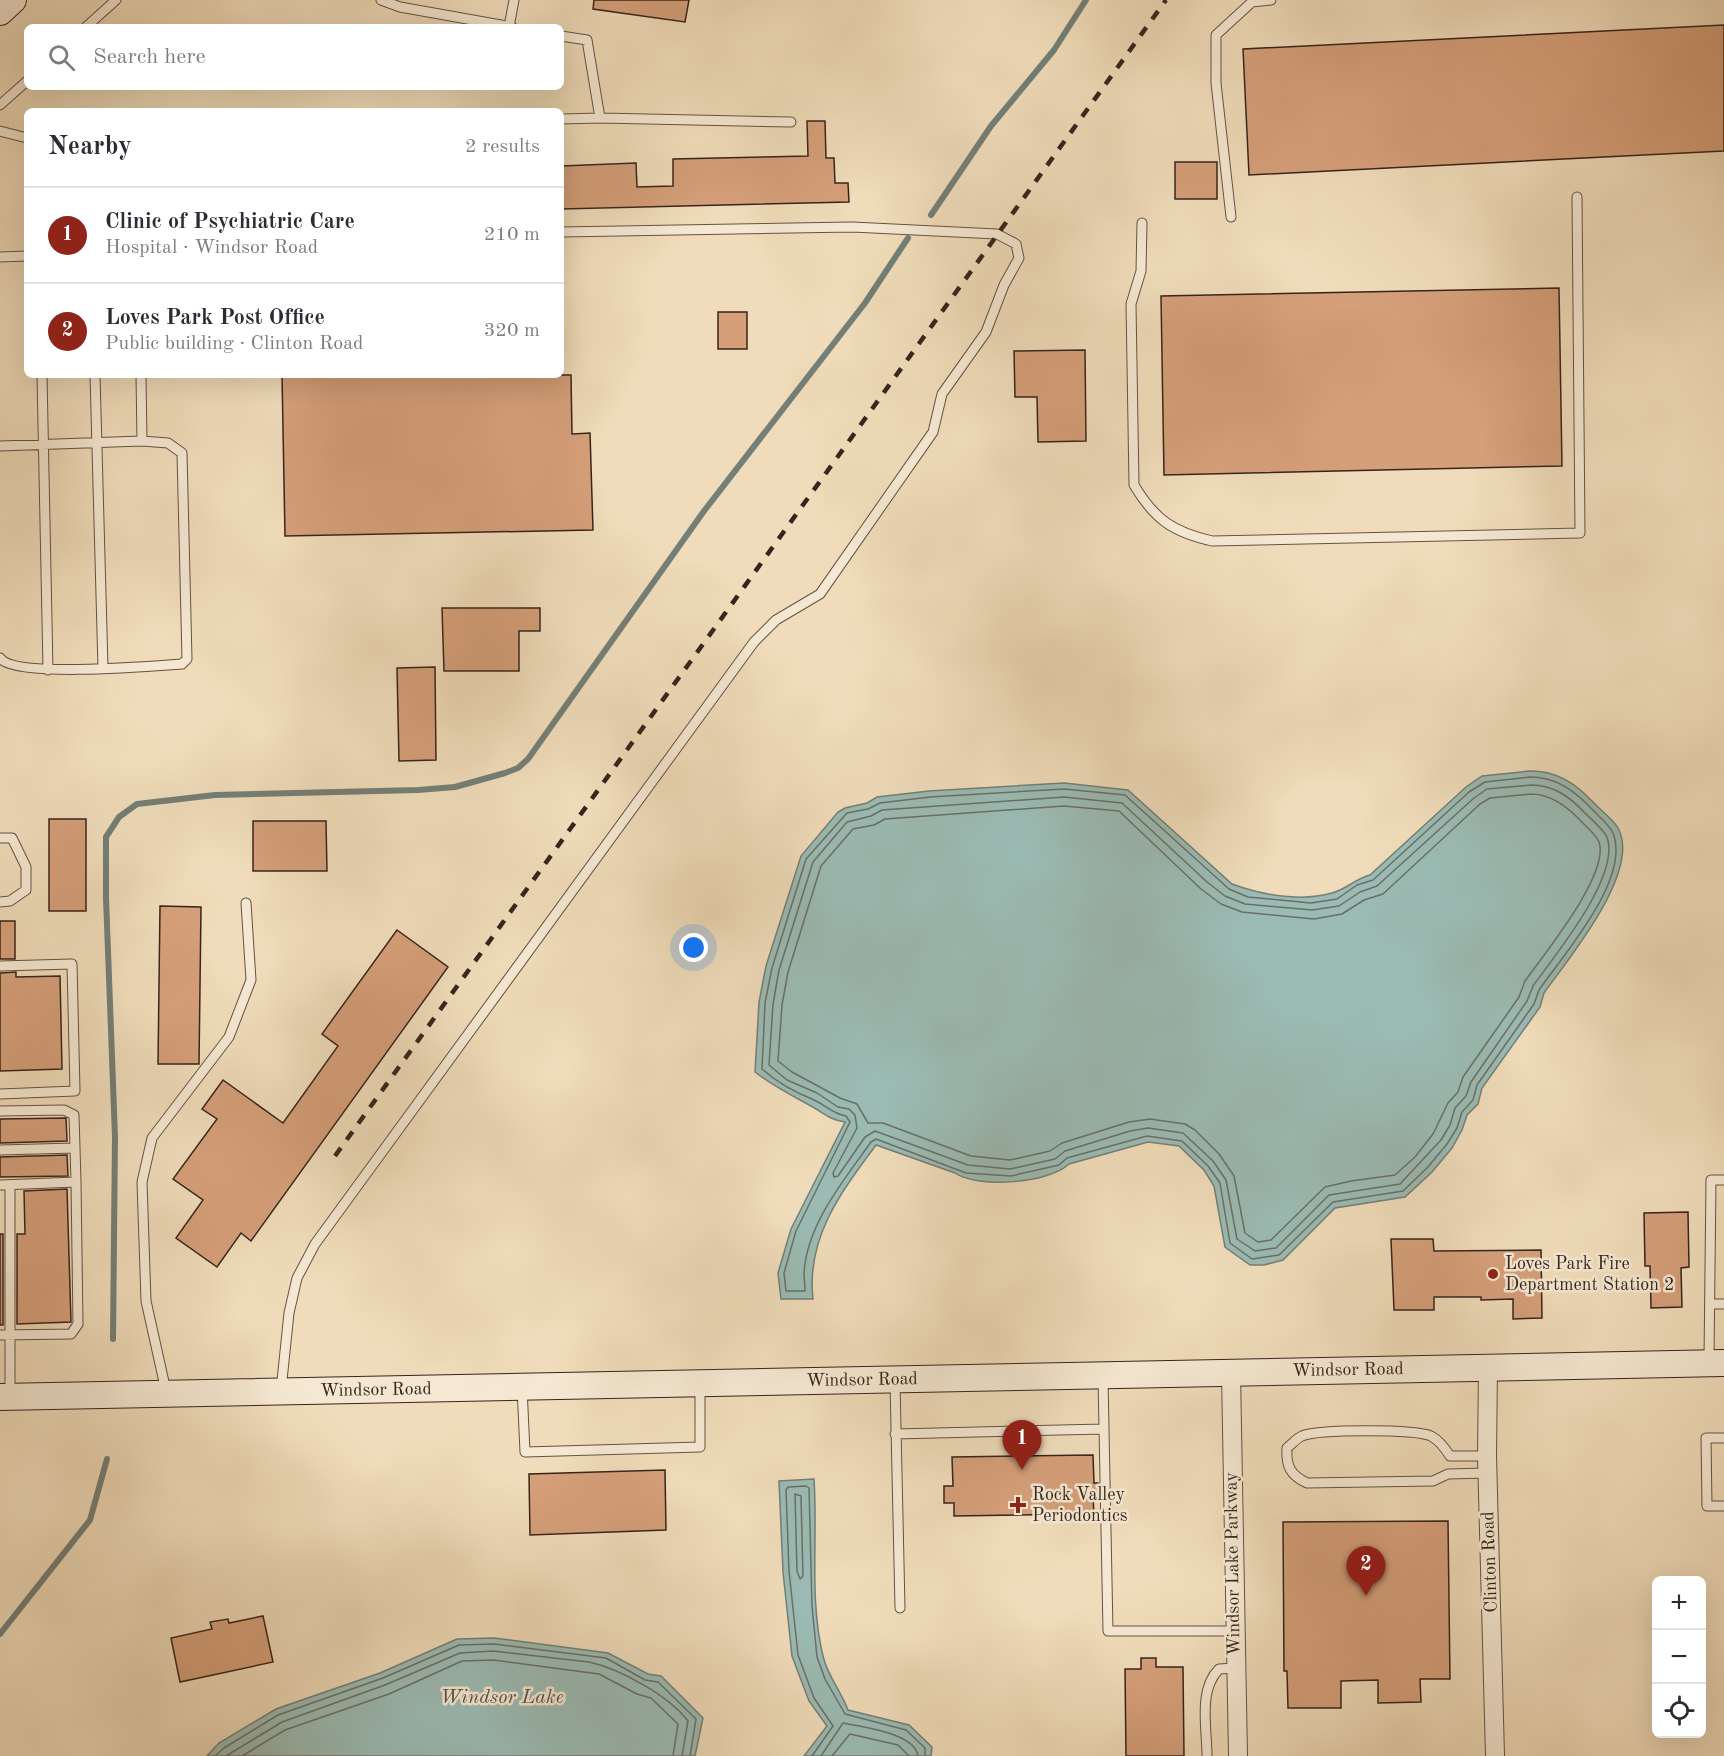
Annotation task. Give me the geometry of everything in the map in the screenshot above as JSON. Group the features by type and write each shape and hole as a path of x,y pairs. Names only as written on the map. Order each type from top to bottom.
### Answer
{"street":[{"path":"0,12 13,0"},
{"name":"Windsor Road","path":"5,1397 1716,1363"},
{"name":"Clinton Road","path":"1488,1367 1487,1464 1495,1756"},
{"name":"Windsor Lake Parkway","path":"1231,1372 1238,1756"}],"lane":[{"path":"89,24 116,0"},
{"path":"381,0 400,7 494,24"},
{"path":"511,24 514,0"},
{"path":"1231,218 1216,83 1216,35 1252,2 1271,0"},
{"path":"564,36 587,40 600,118"},
{"path":"0,105 24,84"},
{"path":"564,119 790,122"},
{"path":"0,130 24,137"},
{"path":"1142,223 1142,271 1131,304 1134,485 1146,506 1163,522 1184,535 1221,542 1580,533 1577,197"},
{"path":"280,1391 289,1313 297,1278 315,1244 754,642 776,620 820,594 933,432 942,394 986,332 1004,285 1019,258 1016,244 997,234 852,227 564,232"},
{"path":"0,257 24,256"},
{"path":"42,378 48,670"},
{"path":"95,378 103,668"},
{"path":"141,378 142,441"},
{"path":"0,446 142,441 168,443 184,456 187,659 182,664 48,670 11,665 0,658"},
{"path":"0,838 12,838 26,867 26,890 10,901 0,902"},
{"path":"166,1394 146,1301 142,1182 152,1138 228,1037 251,980 246,903"},
{"path":"0,966 72,964 75,1091 0,1094"},
{"path":"0,1111 64,1110 74,1115 78,1324 71,1334 0,1335"},
{"path":"0,1150 75,1148"},
{"path":"1716,1363 1710,1304 1711,1180 1724,1180"},
{"path":"5,1397 10,1335 5,1185 76,1182"},
{"path":"1710,1304 1724,1304"},
{"path":"1103,1375 1108,1631 1234,1631"},
{"path":"895,1379 900,1608"},
{"path":"522,1387 525,1452 700,1447 700,1383"},
{"path":"895,1434 1104,1429"},
{"path":"1416,1431 1432,1437 1443,1445 1450,1456 1487,1464 1448,1474 1432,1481 1307,1483 1294,1477 1287,1463 1287,1448 1302,1436 1327,1433 1416,1431"},
{"path":"1724,1438 1706,1438 1707,1506 1724,1506"},
{"path":"1208,1756 1206,1690 1209,1679 1219,1669 1235,1668"}],"water":[{"path":"1530,771 1549,773 1565,779 1613,821 1618,828 1623,846 1620,867 1599,914 1544,993 1540,1007 1482,1088 1478,1104 1467,1115 1452,1148 1432,1172 1405,1197 1335,1208 1283,1260 1264,1265 1250,1265 1225,1247 1214,1186 1204,1170 1179,1146 1148,1142 1069,1164 1046,1176 1013,1182 996,1182 966,1178 876,1145 839,1198 821,1236 812,1277 813,1299 781,1299 778,1273 791,1229 845,1122 827,1116 755,1072 759,1002 766,966 801,856 838,812 867,803 877,797 929,791 1064,783 1128,790 1232,884 1269,894 1308,897 1337,892 1370,875 1466,787 1482,776"},
{"path":"814,1479 816,1612 823,1656 828,1670 848,1710 909,1725 932,1747 931,1756 804,1756 827,1726 809,1701 792,1656 783,1572 779,1481"},
{"name":"Windsor Lake","path":"494,1638 608,1653 648,1674 661,1676 703,1718 695,1756 207,1756 219,1743 276,1709 380,1673 457,1639"}],"building":[{"path":"594,0 689,0 685,22 593,9"},
{"path":"1724,25 1724,151 1249,175 1243,49"},
{"path":"807,121 825,121 826,158 834,158 835,183 848,183 849,202 564,209 564,166 636,163 637,187 673,186 673,159 808,156"},
{"path":"1175,162 1217,162 1217,199 1175,199"},
{"path":"1559,288 1562,466 1164,475 1161,296"},
{"path":"718,312 747,312 747,349 718,349"},
{"path":"1085,350 1086,441 1038,442 1037,397 1015,397 1014,351"},
{"path":"564,375 571,375 572,434 590,433 593,530 285,536 282,378 564,378"},
{"path":"442,608 540,608 540,631 519,631 519,671 444,671"},
{"path":"435,667 436,760 399,761 397,668"},
{"path":"49,819 86,819 86,911 49,911"},
{"path":"253,821 326,821 327,871 253,871"},
{"path":"160,906 201,907 199,1064 158,1064"},
{"path":"0,921 15,921 15,959 0,959"},
{"path":"397,930 448,967 251,1241 241,1233 217,1267 176,1238 203,1200 173,1179 217,1119 202,1109 223,1080 283,1123 338,1046 322,1034"},
{"path":"16,972 16,977 60,976 62,1069 0,1071 0,973"},
{"path":"66,1118 67,1141 0,1143 0,1119"},
{"path":"67,1155 68,1176 0,1177 0,1157"},
{"path":"67,1189 71,1322 17,1324 17,1234 25,1234 24,1191"},
{"path":"1688,1212 1689,1267 1681,1268 1682,1307 1651,1308 1650,1266 1645,1266 1644,1213"},
{"path":"0,1234 3,1234 3,1325 0,1325"},
{"path":"1391,1239 1433,1239 1434,1251 1541,1250 1542,1318 1513,1319 1513,1299 1481,1300 1481,1297 1434,1297 1434,1310 1394,1310"},
{"path":"1093,1455 1094,1483 1098,1483 1099,1498 1093,1498 1094,1514 954,1516 954,1503 944,1503 944,1486 953,1486 952,1457"},
{"path":"665,1470 666,1530 530,1535 529,1474"},
{"path":"1448,1521 1450,1679 1420,1679 1421,1702 1378,1703 1378,1680 1341,1681 1341,1708 1288,1708 1287,1671 1284,1671 1283,1522"},
{"path":"263,1616 273,1662 180,1682 171,1638 212,1629 210,1622 228,1619 229,1623"},
{"path":"1141,1658 1156,1658 1156,1667 1183,1667 1184,1756 1126,1756 1125,1669 1141,1669"}],"waterway":[{"path":"931,215 991,126 1054,50 1086,0"},
{"path":"113,1339 115,1137 106,898 106,837 119,817 137,804 215,795 455,787 518,768 528,759 704,511 865,303 908,238"},
{"path":"0,1634 90,1520 107,1459"}],"railway":[{"path":"335,1156 1166,0"}],"place":[{"name":"Loves Park Fire Department Station 2","path":"1493,1274"},
{"name":"Clinic of Psychiatric Care","path":"1022,1470"},
{"name":"Rock Valley Periodontics","path":"1018,1505"},
{"name":"Loves Park Post Office","path":"1366,1596"}]}
